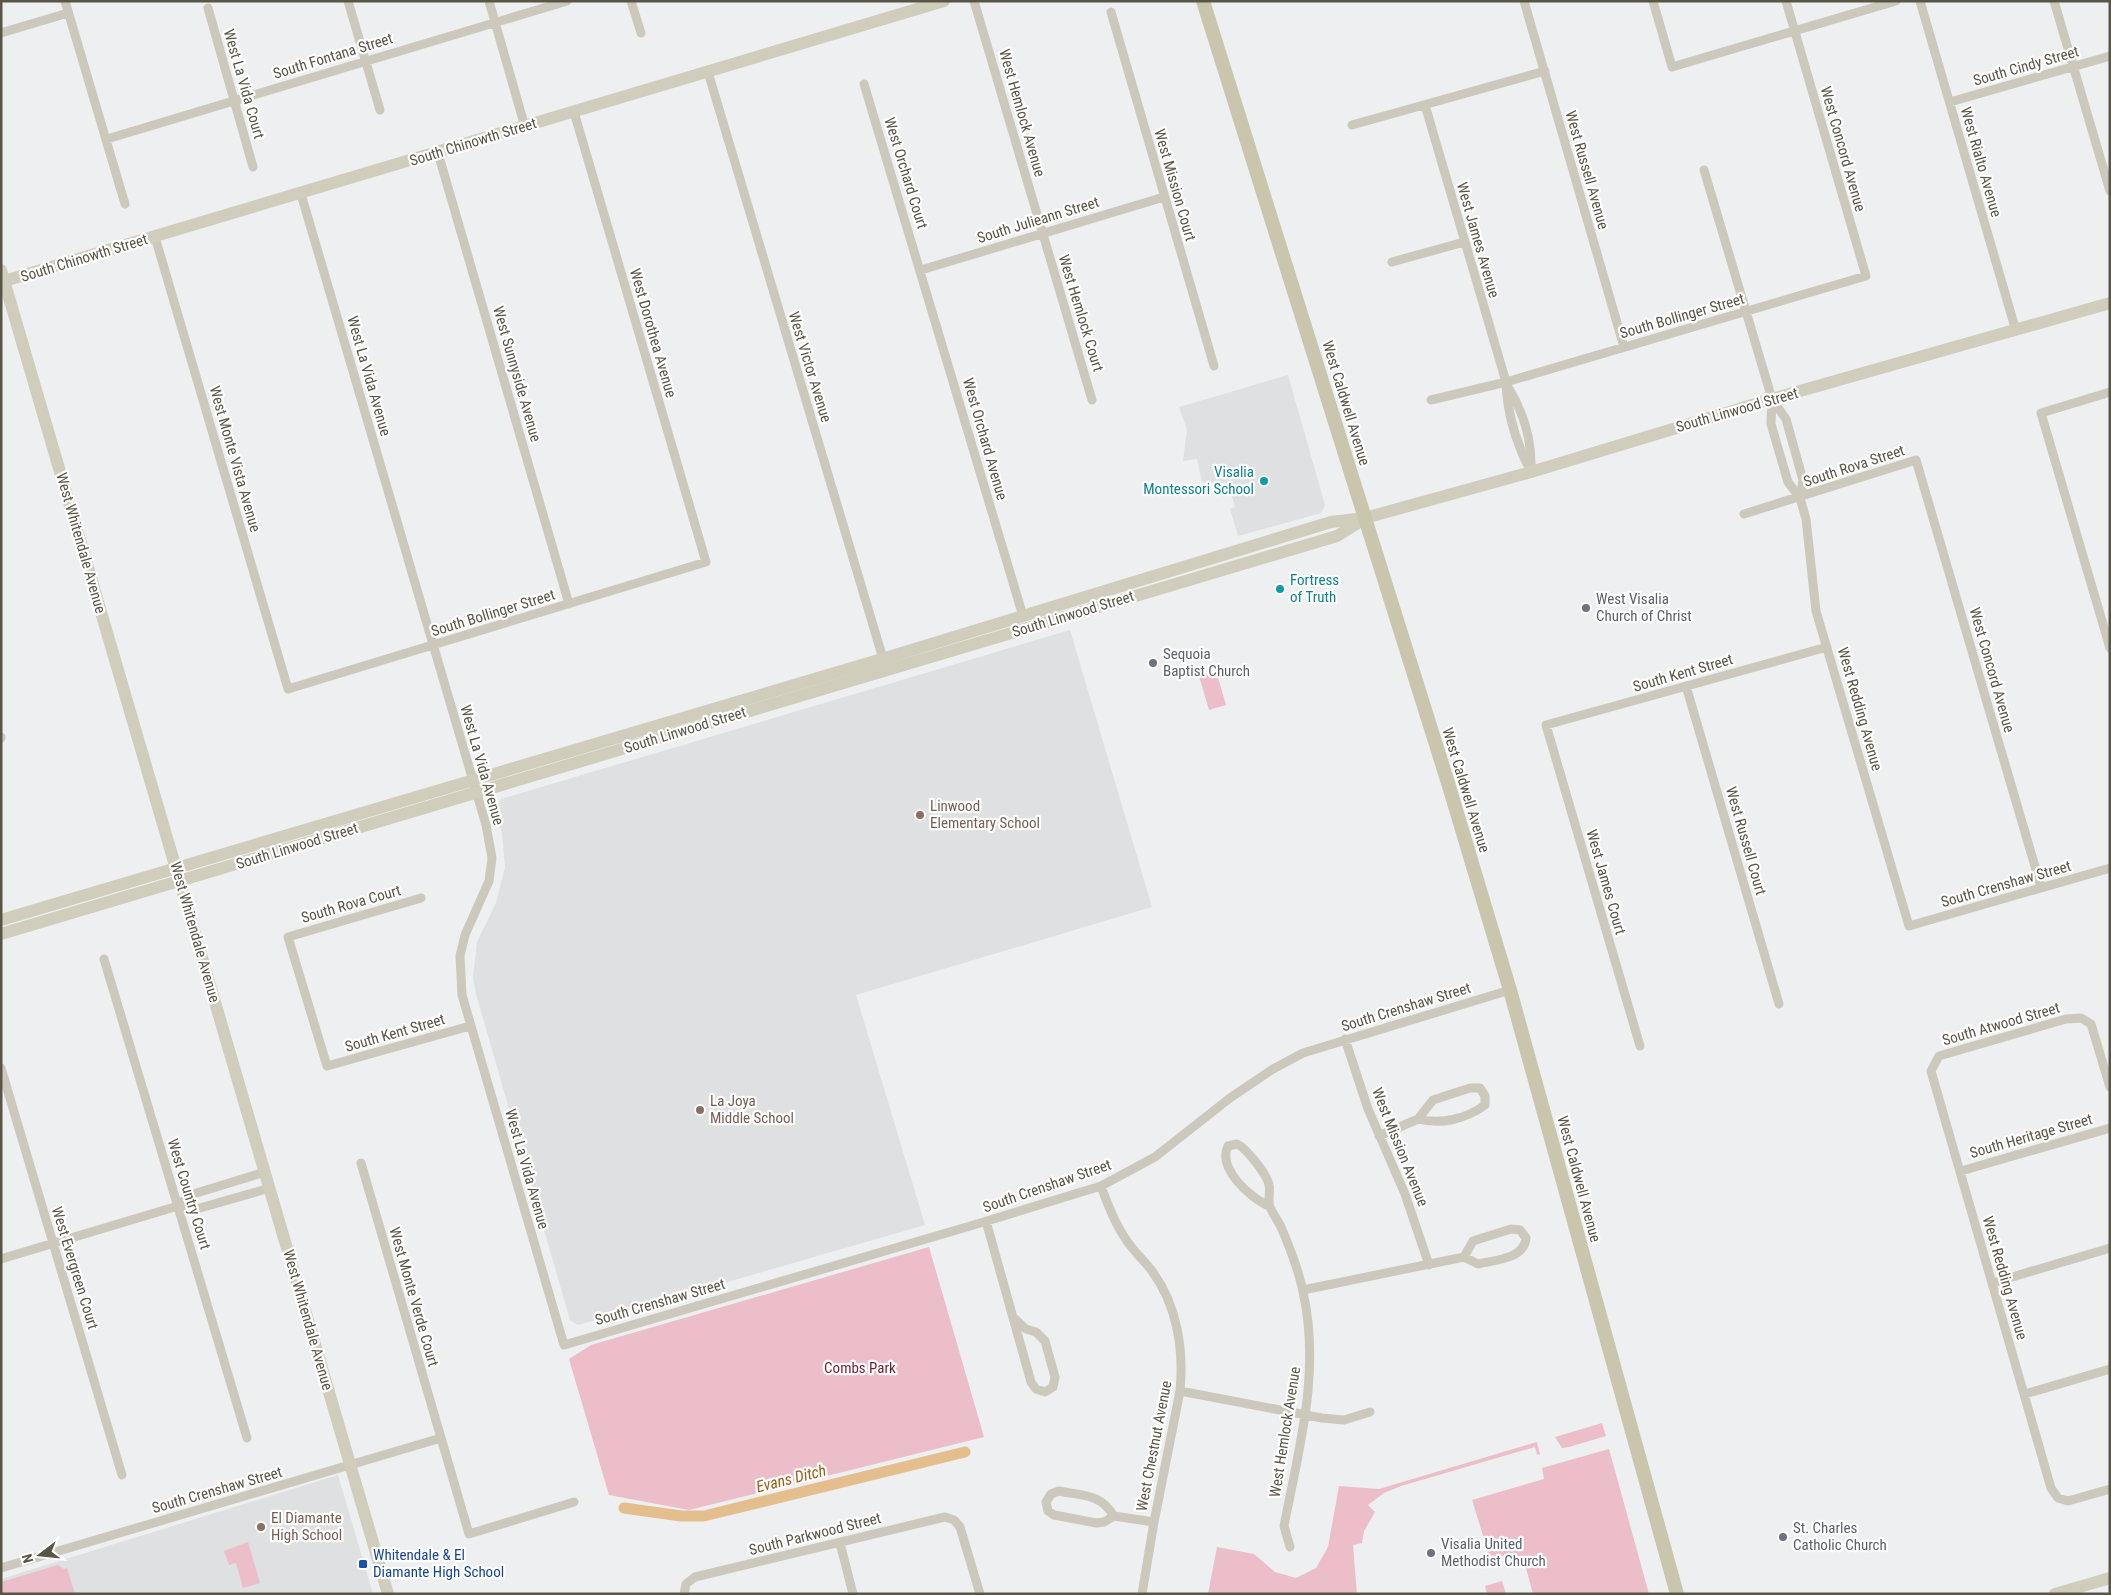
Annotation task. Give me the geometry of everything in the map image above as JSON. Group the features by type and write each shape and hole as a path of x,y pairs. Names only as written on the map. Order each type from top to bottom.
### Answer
{"main road":[{"name":"West Caldwell Avenue","path":"1203,1 1510,990 1677,1594"}],"street":[{"path":"65,1 125,204"},
{"path":"348,1 380,110"},
{"path":"489,1 525,126"},
{"name":"South Fontana Street","path":"106,139 567,1"},
{"path":"631,1 640,33"},
{"name":"South Chinowth Street","path":"2,278 155,237 944,1"},
{"name":"West Hemlock Avenue","path":"974,1 1043,233"},
{"name":"West Russell Avenue","path":"1524,1 1624,347"},
{"path":"1653,1 1672,66 1896,1"},
{"name":"West Concord Avenue","path":"1786,1 1866,276"},
{"name":"West Rialto Avenue","path":"1920,1 2016,331"},
{"path":"2054,1 2110,191"},
{"name":"West La Vida Court","path":"208,8 253,167"},
{"path":"1,33 68,12"},
{"name":"West Mission Court","path":"1111,12 1214,366"},
{"name":"South Cindy Street","path":"1950,102 2110,56"},
{"path":"1352,125 1545,71"},
{"name":"West Victor Avenue","path":"708,72 885,664"},
{"name":"West Orchard Court","path":"864,84 920,270"},
{"name":"West James Avenue","path":"1425,105 1506,382 1518,403 1532,446 1532,472"},
{"name":"West Dorothea Avenue","path":"574,112 706,562"},
{"name":"West Sunnyside Avenue","path":"438,153 569,604"},
{"name":"West Redding Avenue","path":"1704,170 1772,400 1772,424 1788,482 1800,498 1806,519 1816,611 1910,926"},
{"name":"West La Vida Avenue","path":"300,194 486,825 492,858 489,881 465,935 460,956 462,995 564,1345"},
{"name":"South Julieann Street","path":"920,270 1164,197"},
{"name":"West Hemlock Court","path":"1043,233 1092,400"},
{"name":"West Monte Vista Avenue","path":"155,237 288,689"},
{"path":"1392,262 1464,242"},
{"name":"West Orchard Avenue","path":"920,270 1023,616"},
{"name":"South Bollinger Street","path":"1431,400 1506,382 1866,276"},
{"name":"West Whitendale Avenue","path":"2,278 388,1594"},
{"name":"South Linwood Street","path":"474,787 651,741 885,664 1023,616 1332,522 1365,518 1532,472 1772,400 2110,303"},
{"name":"West James Avenue","path":"1506,382 1506,406 1518,448 1532,472"},
{"path":"2110,392 2041,413 2110,648"},
{"name":"West Redding Avenue","path":"1772,400 1786,420 1802,480 1800,498"},
{"name":"West Concord Avenue","path":"1916,460 2041,887"},
{"name":"South Rova Street","path":"1800,498 1916,460"},
{"path":"1744,514 1800,498"},
{"name":"South Linwood Street","path":"1,934 178,875 474,787 752,697 885,664 953,650 1337,536 1365,518"},
{"name":"South Bollinger Street","path":"288,689 706,562"},
{"path":"953,650 983,635 1015,625 1023,616"},
{"name":"South Kent Street","path":"1546,725 1827,647"},
{"name":"West Russell Court","path":"1686,686 1779,1004"},
{"path":"651,741 658,731 733,707 752,697"},
{"name":"West James Court","path":"1546,725 1640,1046"},
{"name":"South Crenshaw Street","path":"1910,926 2110,868"},
{"name":"South Linwood Street","path":"1,920 178,875"},
{"name":"South Rova Court","path":"327,1066 288,936 421,898"},
{"name":"West Country Court","path":"104,959 248,1438"},
{"name":"South Crenshaw Street","path":"564,1345 986,1222 1101,1186 1155,1157 1230,1098 1273,1069 1303,1053 1510,990"},
{"name":"South Atwood Street","path":"1933,1064 1938,1056 2066,1019 2081,1018 2091,1024 2110,1087"},
{"name":"South Kent Street","path":"327,1066 470,1026"},
{"name":"West Mission Avenue","path":"1346,1039 1368,1109 1408,1201 1430,1265"},
{"name":"West Redding Avenue","path":"1933,1064 1931,1071 2052,1488 2058,1498 2068,1501 2110,1490"},
{"name":"West Evergreen Court","path":"1,1068 122,1475"},
{"path":"1379,1136 1418,1119 1441,1123 1478,1111 1485,1105 1486,1096 1480,1088 1470,1088 1433,1100 1425,1107 1418,1119"},
{"name":"South Heritage Street","path":"1960,1171 2110,1128"},
{"path":"1269,1206 1256,1201 1247,1194 1226,1163 1224,1154 1228,1146 1237,1144 1244,1147 1267,1180 1270,1186 1269,1206 1284,1234 1303,1290 1464,1257 1478,1264 1519,1253 1525,1248 1526,1238 1520,1230 1511,1229 1472,1242 1464,1257"},
{"name":"West Monte Verde Court","path":"361,1163 469,1534 574,1502"},
{"path":"1,1259 178,1206 190,1195 265,1172"},
{"name":"West Chestnut Avenue","path":"1101,1186 1125,1239 1153,1272 1170,1302 1179,1332 1182,1370 1180,1391 1142,1594"},
{"path":"178,1206 193,1210 270,1188"},
{"path":"986,1222 1032,1382 1036,1389 1045,1392 1053,1387 1055,1377 1045,1341 1036,1332 1026,1329 1015,1319"},
{"path":"1992,1282 2110,1248"},
{"name":"West Hemlock Avenue","path":"1290,1547 1284,1526 1306,1415 1311,1355 1303,1290"},
{"path":"2025,1394 2110,1369"},
{"path":"1180,1391 1306,1415 1344,1420 1370,1412"},
{"name":"South Crenshaw Street","path":"1,1568 441,1438"},
{"path":"1114,1516 1107,1504 1100,1500 1059,1491 1051,1494 1046,1502 1048,1511 1054,1516 1096,1523 1104,1522 1114,1516 1154,1522"},
{"name":"South Parkwood Street","path":"684,1594 686,1584 698,1577 936,1518 952,1518 961,1530 980,1594"},
{"path":"840,1543 853,1594"},
{"path":"2055,1594 2110,1578"}],"shaded area":[{"path":"1288,375 1325,505 1321,513 1238,536 1230,509 1235,507 1228,483 1202,482 1197,459 1183,461 1187,430 1179,407"},
{"name":"La Joya Middle School","path":"1070,630 1152,907 856,995 925,1225 578,1325 570,1320 476,994 473,977 477,942 496,903 505,867 502,833 495,808 501,799"},
{"name":"El Diamante High School","path":"338,1475 373,1594 1,1594 1,1579"}],"green space":[{"path":"1216,671 1226,705 1209,710 1199,676"},
{"name":"Combs Park","path":"929,1247 984,1437 689,1510 609,1495 569,1359 591,1345"},
{"path":"1602,1423 1606,1436 1562,1448 1555,1437"},
{"path":"1537,1442 1540,1455 1537,1454 1535,1447 1401,1486 1384,1493 1368,1505 1375,1512 1364,1531 1362,1543 1353,1545 1357,1594 1208,1594 1217,1547 1254,1554 1275,1572 1296,1578 1316,1568 1328,1547 1339,1486 1379,1489"},
{"path":"1609,1449 1649,1594 1533,1594 1526,1568 1500,1555 1490,1558 1472,1500 1544,1479 1542,1468"},
{"path":"248,1542 260,1583 243,1588 236,1563 229,1565 224,1551"},
{"path":"58,1565 64,1569 67,1568 75,1594 1,1594 1,1582"},
{"path":"1502,1581 1506,1594 1487,1594 1485,1586"}],"waterway":[{"name":"Evans Ditch","path":"624,1508 681,1516 704,1516 965,1452"}],"place":[{"name":"Visalia Montessori School","path":"1264,481"},
{"name":"Fortress of Truth","path":"1280,589"},
{"name":"West Visalia Church of Christ","path":"1586,608"},
{"name":"Sequoia Baptist Church","path":"1153,663"},
{"name":"Linwood Elementary School","path":"920,815"},
{"name":"La Joya Middle School","path":"700,1110"},
{"name":"El Diamante High School","path":"261,1527"},
{"name":"St. Charles Catholic Church","path":"1783,1537"},
{"name":"Visalia United Methodist Church","path":"1431,1553"},
{"name":"Whitendale & El Diamante High School","path":"363,1564"}]}
